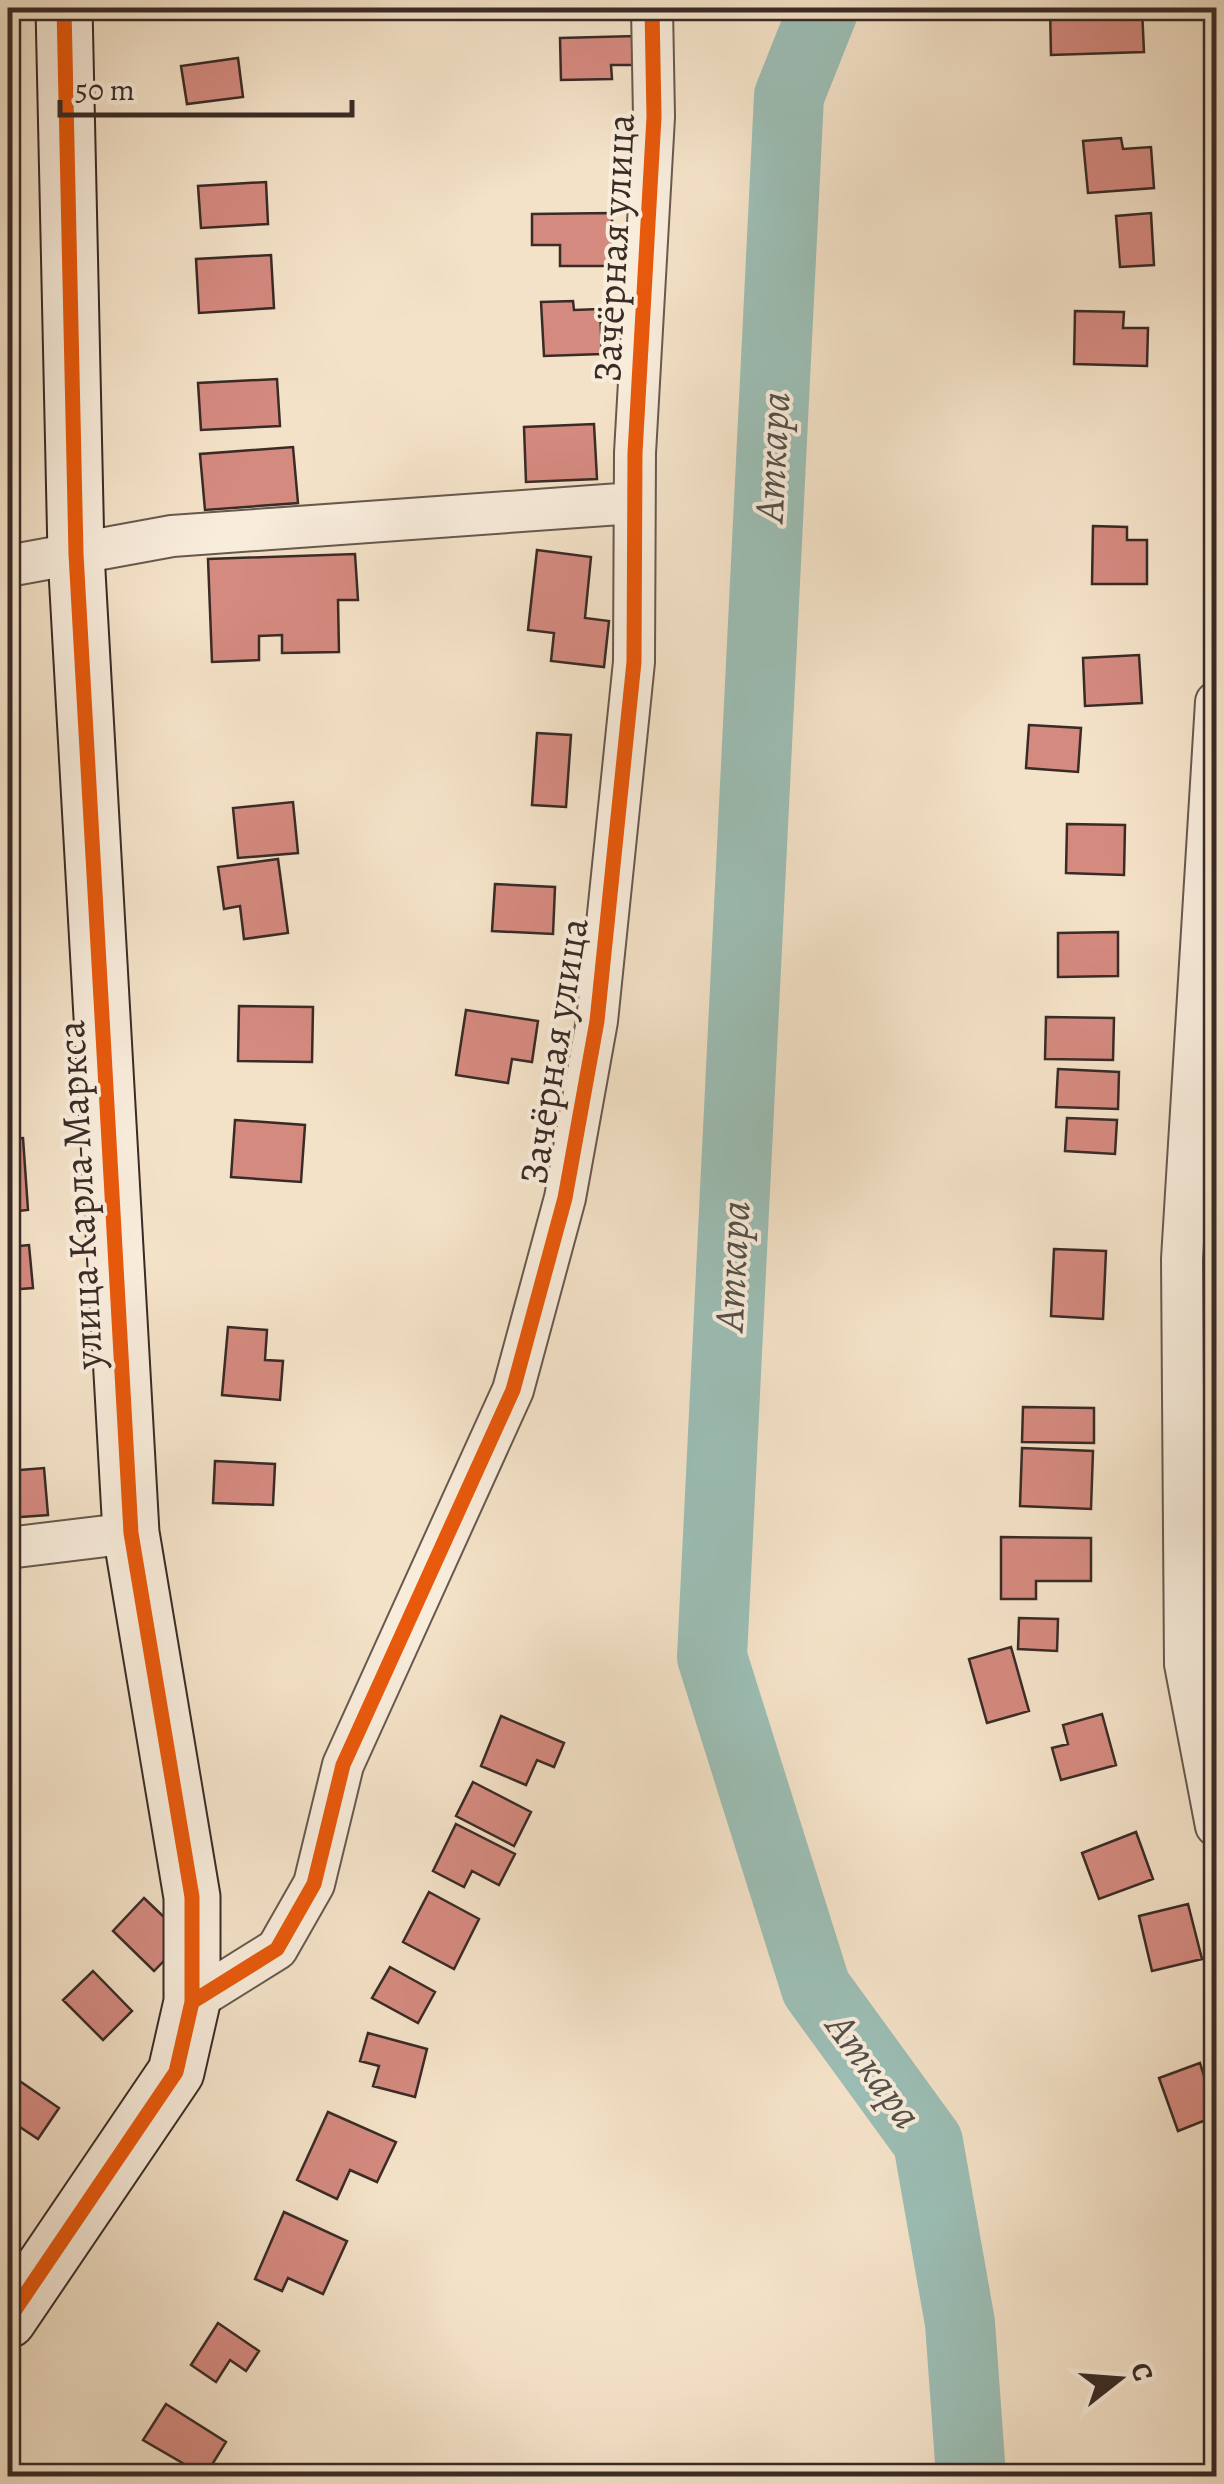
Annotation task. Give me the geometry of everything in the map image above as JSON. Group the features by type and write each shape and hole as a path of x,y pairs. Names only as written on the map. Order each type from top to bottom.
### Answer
{"street":[{"name":"улица Карла Маркса","path":"8,2320 176,2072 192,2002 192,1897 130,1534 76,554 64,8"},
{"name":"Зачёрная улица","path":"192,2002 277,1949 314,1884 343,1765 513,1390 564,1198 596,1021 634,662 634,503 654,116 652,8"},
{"path":"8,566 172,536 634,503"},
{"path":"1216,702 1182,1278 1186,1664 1216,1826"},
{"path":"8,1548 130,1534"}],"building":[{"path":"1050,8 1142,9 1144,52 1051,55"},
{"path":"636,36 636,65 611,65 612,79 561,80 560,38"},
{"path":"238,58 243,97 187,104 181,66"},
{"path":"1121,138 1123,149 1151,147 1154,188 1088,193 1083,141"},
{"path":"266,182 268,224 201,228 198,186"},
{"path":"612,213 612,266 560,266 560,245 532,245 532,214"},
{"path":"1151,213 1154,265 1120,267 1116,216"},
{"path":"271,255 274,308 199,313 196,259"},
{"path":"573,301 574,310 600,309 602,354 544,356 541,302"},
{"path":"1075,311 1124,312 1123,328 1148,328 1147,366 1074,364"},
{"path":"277,379 280,426 201,430 198,383"},
{"path":"594,424 597,479 526,482 524,427"},
{"path":"293,447 298,503 205,510 200,454"},
{"path":"1093,526 1127,527 1127,540 1147,540 1147,584 1092,584"},
{"path":"537,550 591,557 585,618 609,621 604,667 551,661 554,633 528,630"},
{"path":"355,554 358,600 338,600 339,652 282,653 282,635 259,636 259,660 212,662 208,559"},
{"path":"1139,655 1142,703 1085,706 1083,658"},
{"path":"1029,725 1081,728 1078,772 1026,768"},
{"path":"537,733 571,735 566,807 532,805"},
{"path":"293,802 298,853 238,858 233,808"},
{"path":"1067,824 1125,825 1124,875 1066,873"},
{"path":"278,859 288,933 244,939 240,906 224,909 218,867"},
{"path":"495,884 555,887 553,934 492,931"},
{"path":"1118,932 1118,976 1058,977 1058,933"},
{"path":"239,1006 313,1007 312,1062 238,1061"},
{"path":"466,1010 538,1021 532,1062 512,1059 508,1083 456,1075"},
{"path":"1046,1017 1114,1018 1113,1060 1045,1059"},
{"path":"1058,1069 1119,1072 1118,1109 1056,1107"},
{"path":"1067,1118 1117,1120 1115,1154 1065,1151"},
{"path":"235,1120 305,1125 301,1182 231,1177"},
{"path":"23,1138 28,1210 8,1212 8,1139"},
{"path":"29,1245 33,1288 8,1290 8,1247"},
{"path":"1054,1249 1106,1251 1103,1319 1051,1316"},
{"path":"228,1327 267,1330 265,1360 283,1361 280,1400 222,1395"},
{"path":"1023,1407 1094,1408 1094,1443 1022,1442"},
{"path":"1022,1448 1093,1451 1091,1509 1020,1506"},
{"path":"215,1461 275,1464 273,1505 213,1503"},
{"path":"44,1468 48,1515 8,1518 8,1471"},
{"path":"1001,1537 1091,1538 1091,1581 1036,1581 1036,1599 1001,1599"},
{"path":"1019,1618 1058,1619 1057,1651 1018,1649"},
{"path":"1011,1647 1029,1711 987,1723 969,1659"},
{"path":"1102,1714 1116,1765 1061,1780 1052,1748 1068,1744 1063,1725"},
{"path":"501,1716 564,1743 554,1767 537,1760 526,1785 481,1766"},
{"path":"473,1782 531,1812 514,1846 456,1816"},
{"path":"456,1824 515,1854 499,1885 472,1871 464,1887 433,1871"},
{"path":"1136,1832 1153,1879 1099,1899 1082,1853"},
{"path":"429,1892 479,1919 454,1969 403,1942"},
{"path":"144,1898 186,1938 154,1971 113,1931"},
{"path":"1188,1904 1202,1959 1152,1971 1139,1916"},
{"path":"390,1967 435,1992 418,2023 372,1998"},
{"path":"93,1971 132,2011 103,2040 63,2000"},
{"path":"368,2033 427,2049 415,2097 373,2086 379,2066 360,2061"},
{"path":"1200,2063 1216,2116 1178,2131 1159,2078"},
{"path":"8,2073 59,2108 38,2139 8,2119"},
{"path":"328,2112 396,2142 377,2182 350,2170 337,2199 297,2180"},
{"path":"284,2212 347,2241 323,2294 288,2278 282,2291 255,2279"},
{"path":"218,2323 259,2351 246,2371 230,2360 216,2382 191,2365"},
{"path":"166,2404 226,2442 205,2476 143,2440"}],"waterway":[{"name":"Аткара","path":"824,8 789,96 712,1657 816,1988 928,2142 960,2323 971,2476"}],"cycle path":[{"path":"8,2320 176,2072 192,2002 192,1897 131,1533 76,554 64,8"},
{"path":"192,2002 277,1949 314,1884 343,1765 513,1390 565,1198 597,1021 634,662 635,453 654,117 652,8"}]}
